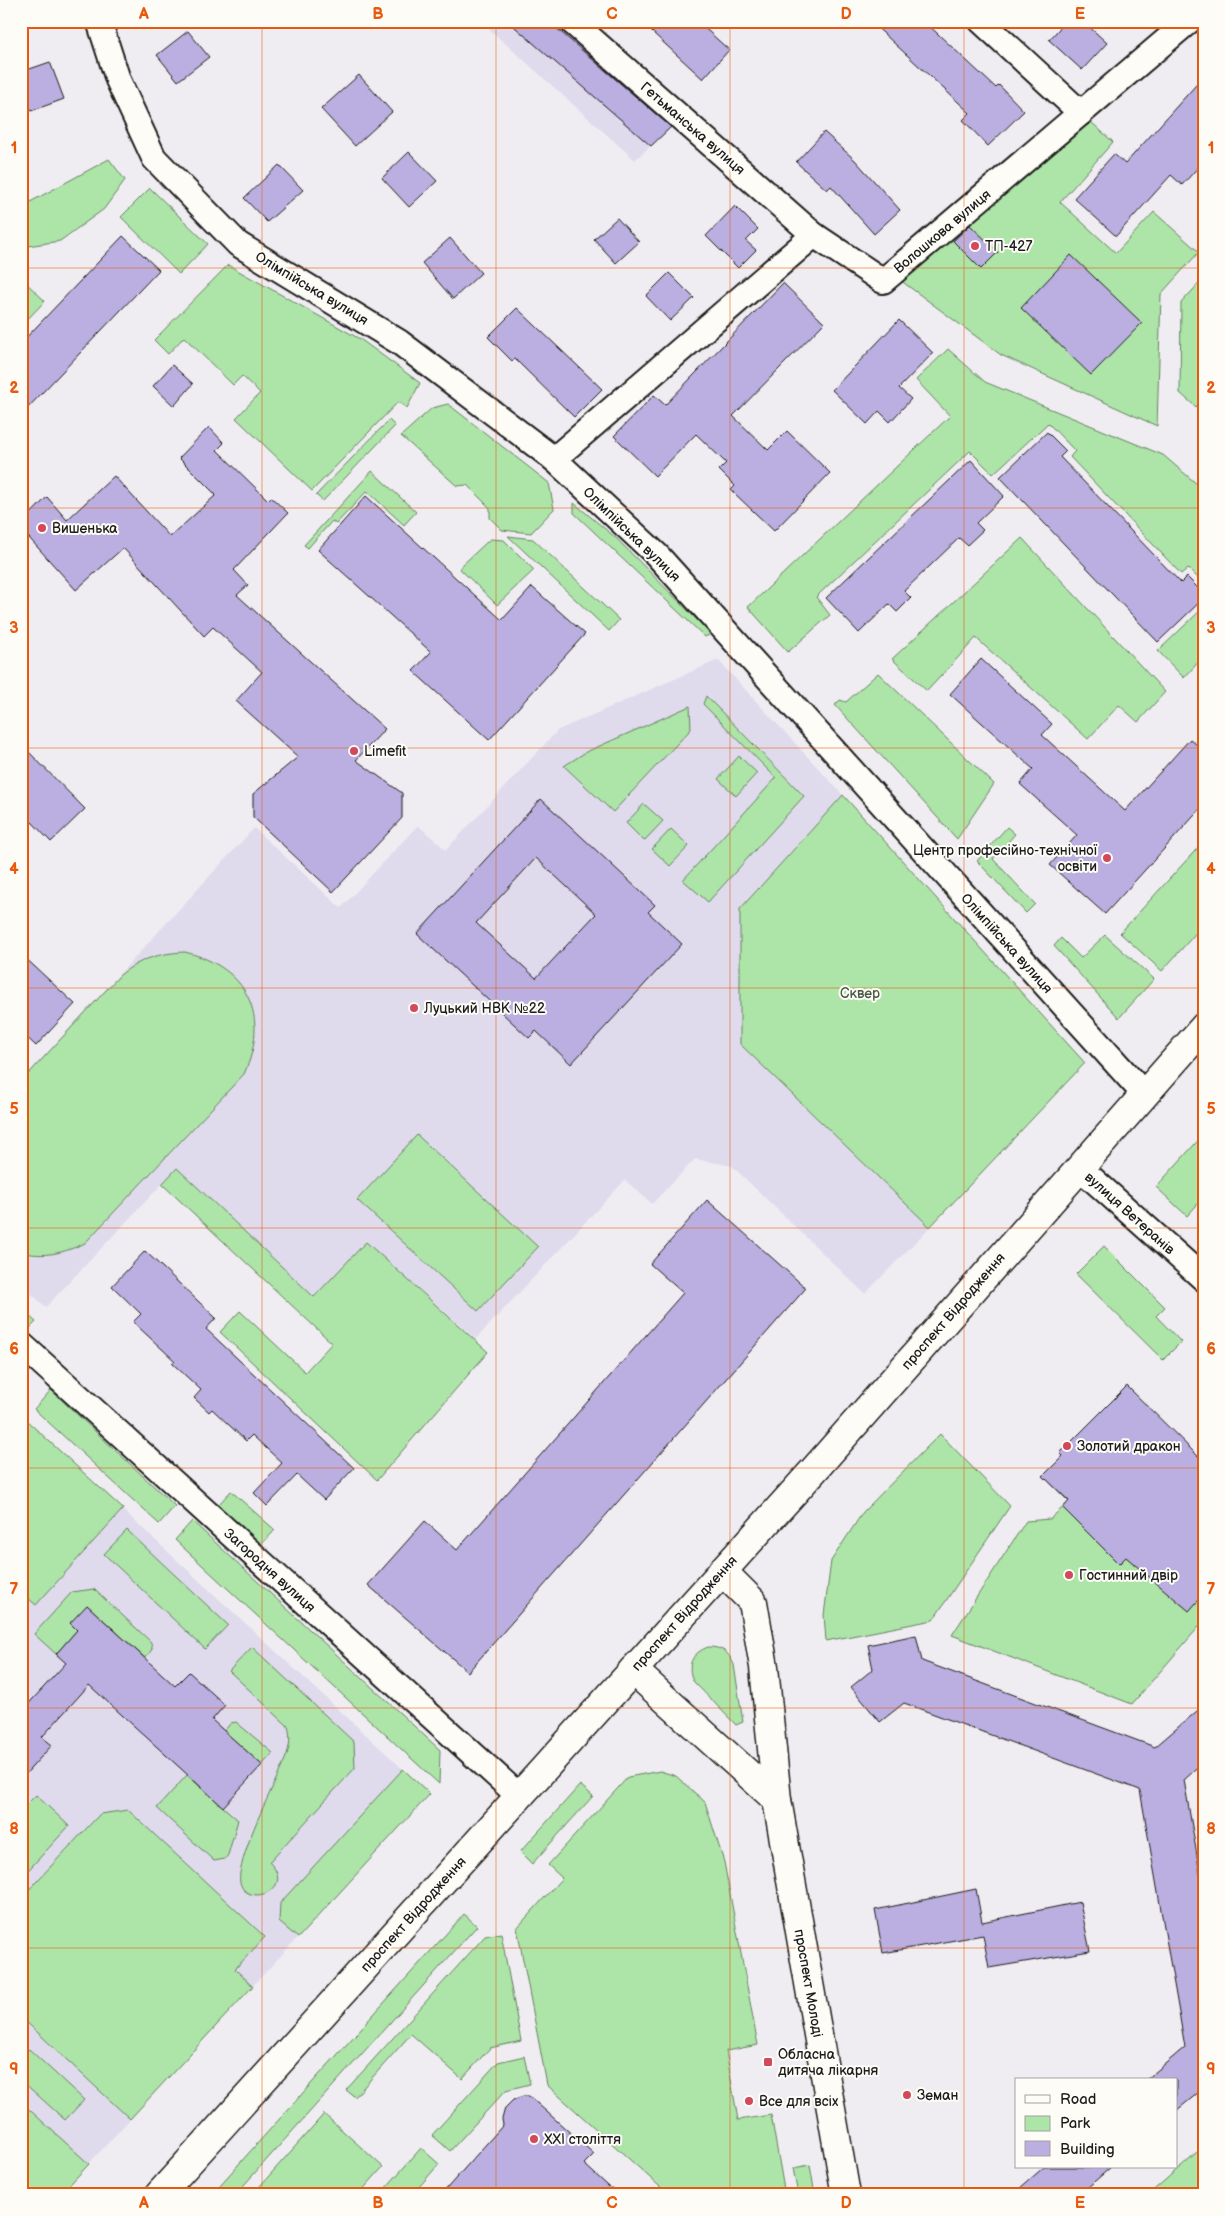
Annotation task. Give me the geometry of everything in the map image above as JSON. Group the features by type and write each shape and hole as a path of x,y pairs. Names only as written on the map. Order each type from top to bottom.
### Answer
{"main road":[{"name":"проспект Відродження","path":"159,2195 722,1571 1204,1027"},
{"name":"проспект Молоді","path":"722,1571 753,1602 764,1666 777,1800 846,2195"},
{"path":"633,1670 777,1800"}],"street":[{"name":"Олімпійська вулиця","path":"99,21 118,80 154,158 238,244 399,342 554,459 657,554 1144,1094"},
{"name":"Гетьманська вулиця","path":"571,21 814,235"},
{"path":"981,21 1081,113"},
{"name":"Волошкова вулиця","path":"814,235 883,281 1189,21"},
{"path":"554,459 814,235"},
{"name":"вулиця Ветеранів","path":"1080,1168 1204,1279"},
{"name":"Загородня вулиця","path":"21,1344 519,1796"}],"shaded area":[{"path":"480,21 548,21 672,127 635,160"},
{"name":"Луцький НВК №22","path":"718,660 843,795 740,909 740,1044 930,1227 865,1294 732,1166 695,1159 652,1204 625,1180 476,1339 366,1243 314,1297 177,1168 46,1307 21,1285 21,1081 254,828 341,908 418,825 446,850 558,730"},
{"path":"21,1416 430,1794 60,2195 21,2195"}],"green space":[{"path":"1089,120 1113,142 1060,202 1116,253 1154,212 1199,252 1161,294 1157,426 1001,355 900,280"},
{"path":"109,159 125,180 104,209 60,241 21,247 21,207"},
{"path":"150,188 208,244 179,274 121,217"},
{"path":"228,265 360,339 420,383 407,408 398,402 312,491 236,418 260,393 242,376 233,385 184,337 168,354 154,340"},
{"path":"21,278 45,301 21,326"},
{"path":"1204,278 1204,398 1196,407 1180,393 1181,303"},
{"path":"948,349 985,382 1163,455 1204,490 1204,584 1188,568 1181,574 1070,457 1075,451 1048,423 993,474 970,451 816,597 830,615 788,652 748,607 950,416 916,380"},
{"path":"448,404 549,483 554,509 531,533 502,530 490,518 490,508 467,485 457,486 401,436 432,408"},
{"path":"389,420 395,426 323,501 316,495"},
{"path":"372,471 416,512 404,525 367,491 336,524 332,521 308,548 304,545"},
{"path":"574,503 616,538 711,634 705,637 574,513"},
{"path":"508,536 533,539 619,620 609,631"},
{"path":"1022,538 1165,692 1138,722 1119,705 1088,739 976,638 927,691 892,659"},
{"path":"490,539 504,540 534,570 497,605 459,568"},
{"path":"1204,607 1204,656 1184,678 1158,651"},
{"path":"878,673 994,784 957,839 835,705 840,700 846,702"},
{"path":"706,696 804,796 708,902 683,880 776,778 703,704"},
{"path":"690,706 691,729 613,812 564,766 586,752"},
{"path":"739,756 757,773 736,796 718,779"},
{"name":"Сквер","path":"843,795 1085,1063 930,1227 740,1044 740,909"},
{"path":"644,804 663,821 644,841 626,823"},
{"path":"1007,827 1015,834 993,859 1035,904 1026,913 977,861"},
{"path":"671,829 689,846 670,866 652,849"},
{"path":"1204,841 1204,924 1162,971 1120,933"},
{"path":"1105,935 1154,979 1119,1018 1054,946 1061,938 1081,958"},
{"path":"185,952 206,959 224,969 238,982 248,997 254,1014 255,1033 252,1053 244,1074 85,1243 54,1254 38,1255 21,1252 21,1082 120,975 150,958"},
{"path":"1204,1134 1204,1197 1187,1216 1156,1187"},
{"path":"417,1135 538,1247 478,1311 357,1200"},
{"path":"177,1168 314,1297 366,1242 488,1352 377,1480 220,1332 240,1311 305,1372 332,1343 162,1184"},
{"path":"1104,1246 1165,1307 1156,1316 1181,1342 1163,1360 1076,1274"},
{"path":"21,1309 36,1322 25,1333 21,1330"},
{"path":"51,1390 175,1506 159,1524 34,1409"},
{"path":"25,1419 123,1509 36,1605 21,1592 21,1422"},
{"path":"940,1434 1010,1506 933,1620 826,1641 824,1615 831,1561 863,1512"},
{"name":"Гостинний двір","path":"1043,1476 1204,1594 1204,1621 1132,1704 952,1635 1026,1521 1050,1519 1069,1502"},
{"path":"231,1491 275,1530 261,1545 218,1505"},
{"path":"192,1521 440,1750 439,1784 175,1540"},
{"path":"127,1530 228,1625 205,1649 104,1554"},
{"path":"94,1589 150,1641 152,1648 145,1658 87,1605 77,1630 56,1654 34,1634 72,1592"},
{"path":"252,1647 354,1742 355,1768 269,1862 277,1873 277,1882 272,1889 264,1894 255,1895 246,1892 241,1885 240,1873 243,1859 254,1829 286,1757 290,1738 288,1726 229,1671"},
{"path":"708,1647 724,1651 734,1665 743,1722 736,1725 693,1681 690,1670 692,1660 694,1656"},
{"path":"236,1722 273,1753 262,1765 224,1731 231,1723"},
{"path":"403,1769 430,1794 298,1938 279,1922 280,1903"},
{"path":"660,1771 676,1776 705,1802 724,1862 758,2045 726,2051 738,2120 771,2115 785,2195 669,2195 547,2085 517,1928 562,1878 548,1865 628,1777"},
{"path":"187,1775 238,1820 228,1855 225,1859 214,1861 157,1808"},
{"path":"580,1785 593,1796 532,1864 520,1852"},
{"path":"36,1795 69,1826 21,1878 21,1810"},
{"path":"128,1810 265,1937 235,1969 253,1986 130,2119 21,2017 21,1898 100,1814"},
{"path":"464,1914 477,1926 235,2195 211,2195"},
{"path":"501,1933 521,2041 490,2048 462,2079 411,2034 355,2097 346,2090 485,1936"},
{"path":"29,2049 84,2100 65,2120 21,2080 21,2057"},
{"path":"524,2056 530,2084 506,2090 450,2151 432,2135 498,2062"},
{"path":"21,2102 89,2164 60,2195 21,2195"},
{"path":"324,2114 383,2167 358,2195 252,2195"},
{"path":"1204,2146 1204,2195 1148,2195"},
{"path":"421,2148 439,2164 412,2195 387,2195 383,2191"},
{"path":"810,2165 815,2195 798,2195 793,2168"}],"building":[{"path":"508,21 548,21 671,127 651,146"},
{"path":"640,21 697,21 729,50 703,79"},
{"path":"870,21 924,21 996,88 999,85 1024,111 988,146 963,120 970,113"},
{"path":"1066,21 1083,21 1107,43 1082,70 1049,40"},
{"path":"188,31 209,57 178,81 157,55"},
{"path":"50,62 64,99 31,111 21,84 21,72"},
{"path":"359,75 392,112 355,146 321,109"},
{"path":"1204,76 1204,161 1182,185 1171,175 1116,236 1074,198 1114,154 1125,164"},
{"path":"824,132 855,160 900,210 874,234 831,186 827,190 796,162"},
{"path":"409,152 437,181 409,207 382,178"},
{"path":"279,165 303,190 267,222 244,198"},
{"path":"735,206 758,229 746,241 756,250 738,268 706,236"},
{"path":"617,218 639,242 616,263 594,239"},
{"name":"ТП-427","path":"970,225 998,252 981,269 953,241"},
{"path":"123,236 159,270 21,415 21,343"},
{"path":"450,238 481,273 453,299 422,263"},
{"path":"1071,255 1142,323 1091,375 1021,308"},
{"path":"669,273 694,298 670,321 646,296"},
{"path":"783,283 824,323 733,416 768,450 787,431 830,473 774,531 731,490 735,486 719,470 726,463 696,434 655,476 614,436 654,395 665,405"},
{"path":"517,308 602,389 574,417 515,359 512,361 488,337"},
{"path":"899,320 933,353 899,388 911,399 890,422 879,411 867,424 832,390"},
{"path":"172,365 193,384 174,406 153,386"},
{"path":"209,427 224,443 217,450 268,500 271,497 288,513 234,570 248,585 237,595 385,729 356,760 402,793 402,818 333,892 253,817 253,794 298,757 236,701 262,672 213,627 204,636 123,548 76,590 21,529 21,524 47,497 67,520 114,476 170,537 216,495 179,458"},
{"path":"1047,432 1066,451 1060,457 1181,583 1187,577 1204,594 1204,598 1158,642 1000,477"},
{"path":"971,460 1004,496 976,523 983,530 967,545 959,538 904,591 911,598 897,612 889,604 859,633 826,598"},
{"path":"366,496 502,620 532,587 585,634 489,740 413,671 431,652 318,550"},
{"path":"981,659 1052,724 1042,735 1125,811 1190,739 1204,751 1204,805 1105,914 1050,865 1077,835 1020,784 1033,769 950,694"},
{"path":"21,744 85,809 51,842 32,822 21,832"},
{"path":"541,799 655,905 648,912 682,944 571,1064 536,1031 529,1038 417,934","holes":["536,858 596,914 536,978 476,923"]},
{"path":"21,954 75,1004 36,1046 21,1032"},
{"path":"707,1200 806,1288 468,1672 368,1585 425,1521 457,1550 561,1432 683,1293 650,1264"},
{"path":"145,1251 216,1318 206,1329 354,1468 324,1500 297,1475 267,1506 254,1493 282,1463 252,1435 246,1441 212,1409 209,1412 194,1398 201,1390 172,1363 175,1361 133,1322 141,1314 112,1286"},
{"path":"1127,1386 1204,1462 1204,1594 1189,1611 1126,1557 1119,1564 1063,1508 1069,1501 1043,1476 1063,1456 1060,1453"},
{"path":"87,1605 175,1686 189,1672 225,1705 212,1720 262,1765 223,1807 89,1685 42,1737 52,1745 21,1779 21,1712 66,1663 56,1654 77,1630 70,1623"},
{"path":"916,1635 922,1661 1155,1747 1204,1705 1204,1762 1184,1780 1204,1896 1204,2092 1198,2093 1178,2109 1178,2078 1148,2078 1185,2047 1140,1790 904,1703 880,1722 851,1687 873,1669 868,1645"},
{"path":"976,1889 982,1922 1080,1902 1090,1951 989,1968 983,1935 883,1953 875,1910"},
{"name":"ХХІ століття","path":"529,2096 594,2154 584,2164 618,2195 441,2195 503,2125 502,2119 505,2108 513,2100"},
{"path":"1043,2168 1110,2168 1079,2195 1012,2195"}],"place":[{"name":"ТП-427","path":"975,246"},
{"name":"Вишенька","path":"42,528"},
{"name":"Limefit","path":"354,751"},
{"name":"Центр професійно-технічної освіти","path":"1107,858"},
{"name":"Луцький НВК №22","path":"414,1008"},
{"name":"Золотий дракон","path":"1067,1446"},
{"name":"Гостинний двір","path":"1069,1575"},
{"name":"Обласна дитяча лікарня","path":"768,2062"},
{"name":"Земан","path":"907,2095"},
{"name":"Все для всіх","path":"749,2101"},
{"name":"ХХІ століття","path":"534,2139"}]}
